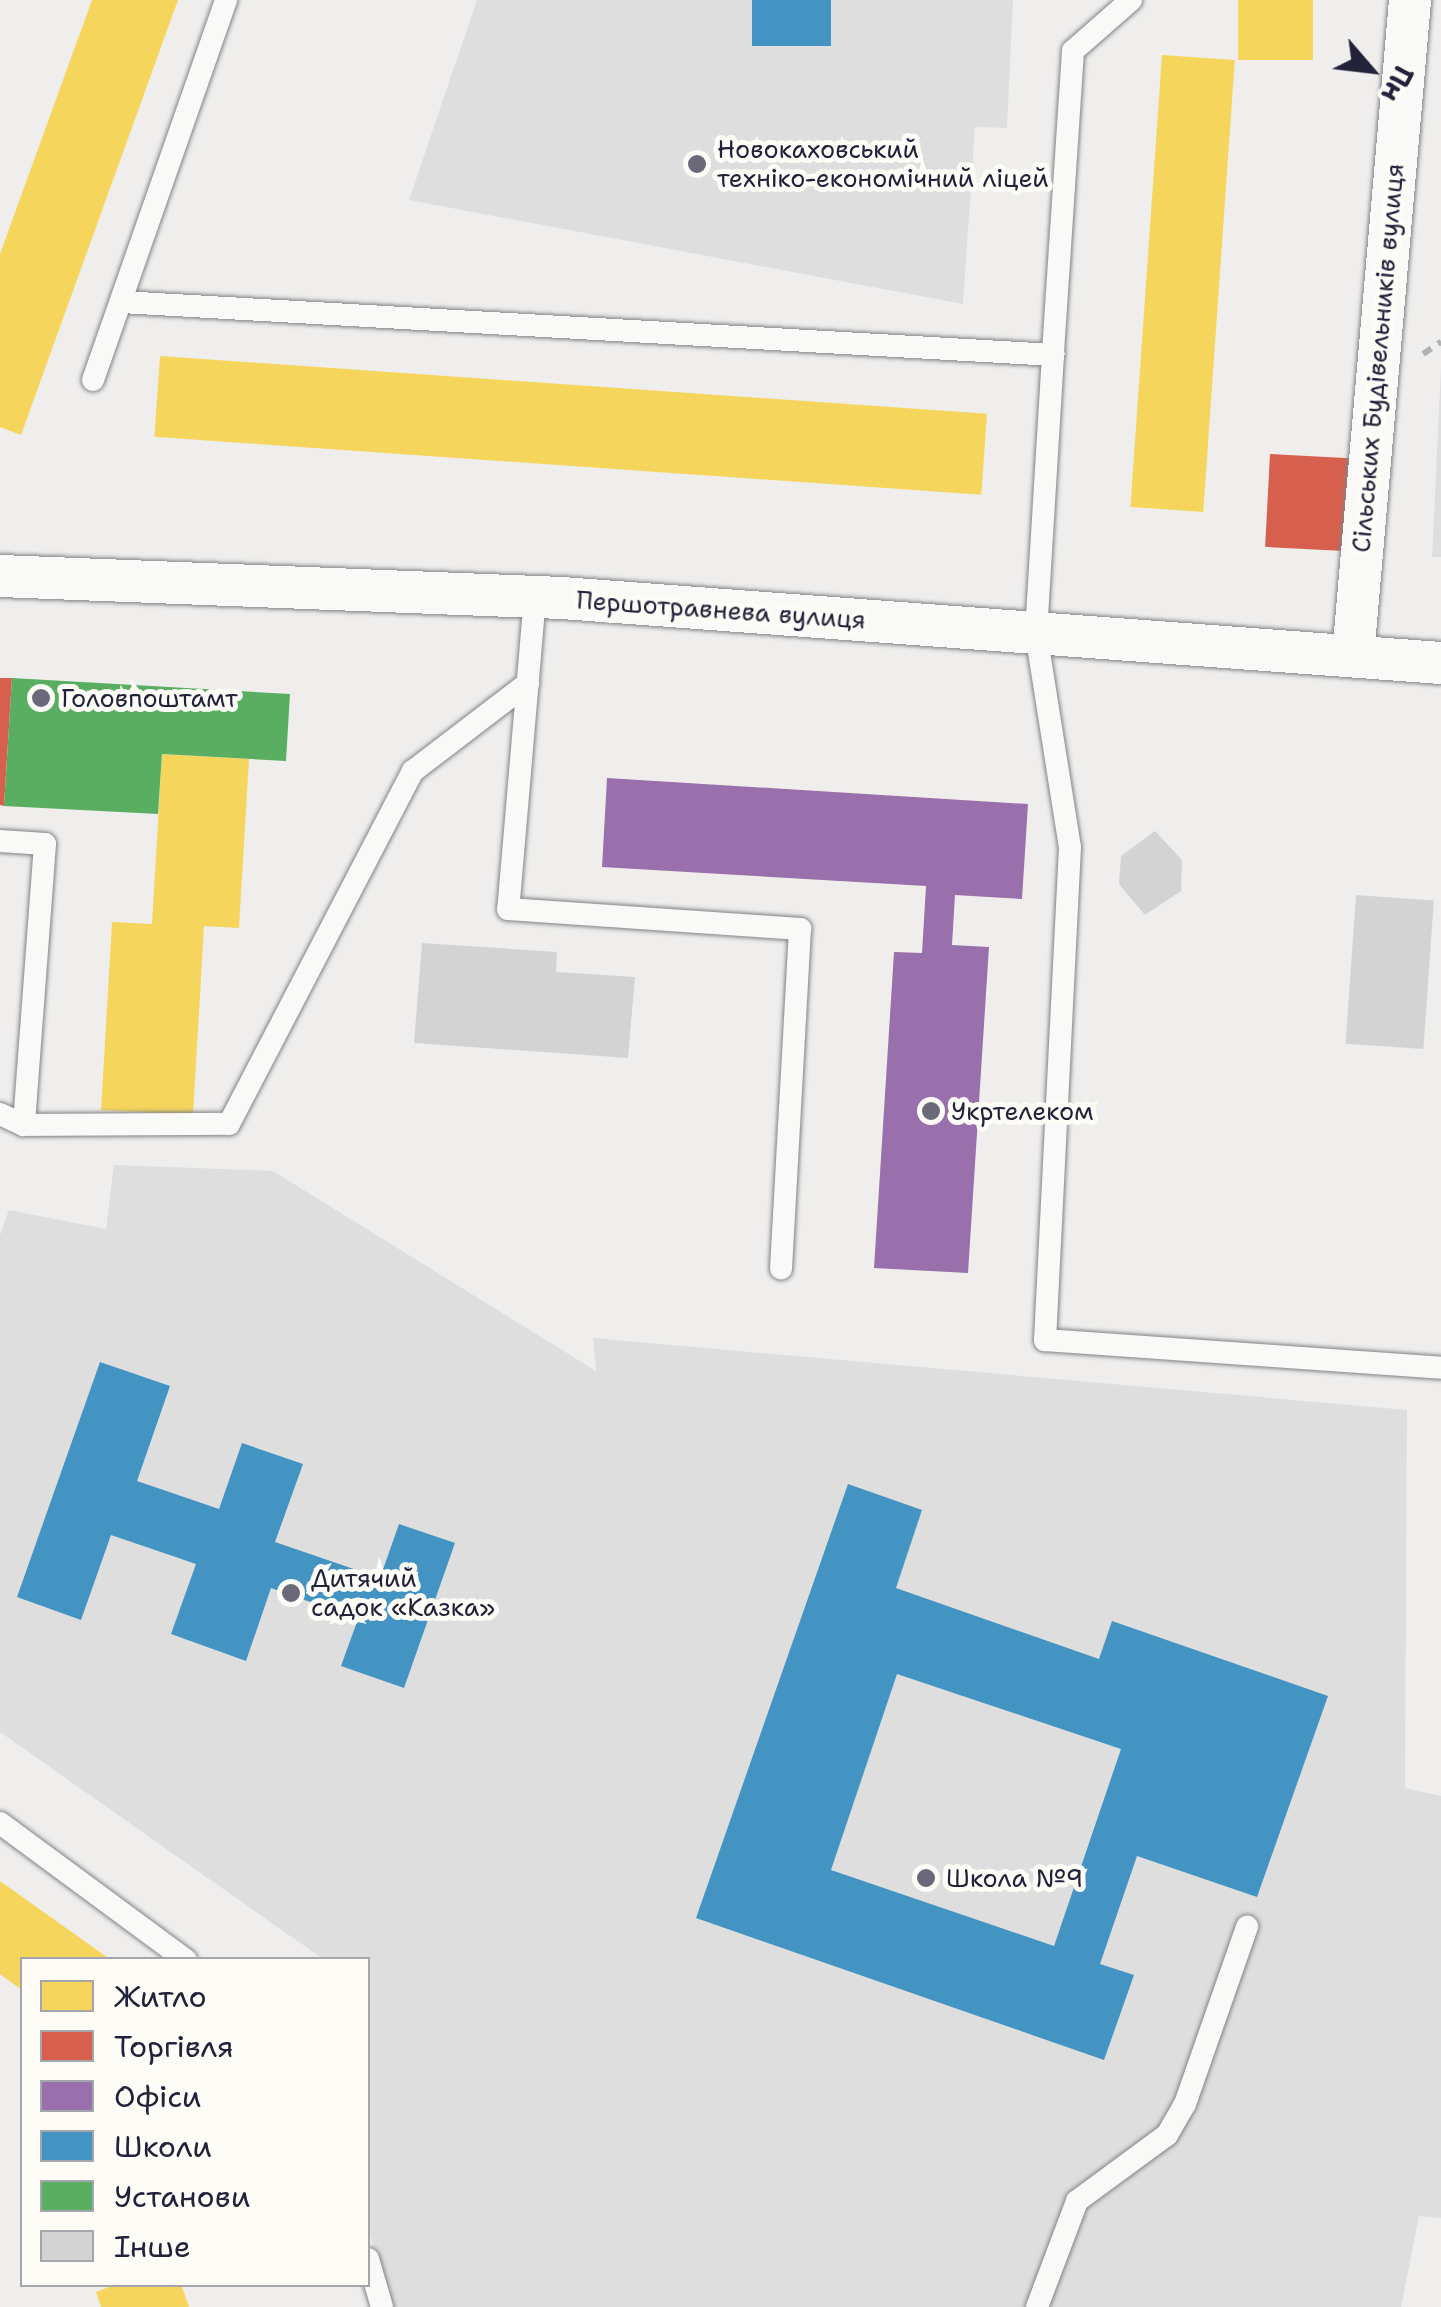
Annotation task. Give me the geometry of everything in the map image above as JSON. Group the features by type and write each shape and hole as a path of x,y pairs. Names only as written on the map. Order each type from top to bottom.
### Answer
{"street":[{"name":"Сільських Будівельників вулиця","path":"1353,656 1410,0"},
{"name":"Першотравнева вулиця","path":"0,576 535,597 1441,663"}],"lane":[{"path":"92,380 226,0"},
{"path":"1131,0 1073,51 1053,355 1036,633 1070,848 1045,1340 1441,1368"},
{"path":"121,302 1053,355"},
{"path":"535,597 508,910 800,928 781,1268"},
{"path":"0,1114 24,1124 229,1124 413,771 528,683"},
{"path":"0,841 45,844 24,1124"},
{"path":"0,1823 182,1957"},
{"path":"1037,2307 1077,2201 1167,2135 1185,2104 1247,1928"},
{"path":"370,2266 382,2307"}],"shaded area":[{"name":"Новокаховський техніко-економічний ліцей","path":"477,0 1013,0 1007,128 975,127 963,304 409,200"},
{"path":"1441,368 1441,557 1432,557"},
{"name":"Школа №9","path":"114,1165 273,1171 596,1371 593,1338 1407,1410 1405,1788 1441,1796 1441,2218 1419,2216 1401,2307 391,2307 370,2236 370,1957 320,1957 0,1732 0,1235 9,1210 106,1229"}],"building: Житло":[{"path":"92,0 178,0 21,435 0,427 0,254"},
{"path":"1238,0 1313,0 1313,60 1238,60"},
{"path":"1162,55 1235,60 1203,512 1130,507"},
{"path":"160,356 987,414 981,495 154,437"},
{"path":"162,754 249,759 239,928 204,926 193,1115 101,1110 112,922 152,924"},
{"path":"0,1881 107,1957 20,1957 20,1989 0,1974"},
{"path":"109,2287 182,2287 189,2307 101,2307 96,2292"}],"building: Торгівля":[{"path":"1270,454 1359,459 1354,552 1265,547"},
{"path":"0,678 12,678 4,806 0,805"}],"building: Офіси":[{"name":"Укртелеком","path":"607,778 1028,804 1022,899 955,895 952,945 989,947 968,1273 874,1268 894,952 922,953 926,886 602,867"}],"building: Школи":[{"path":"752,0 831,0 831,46 752,46"},
{"path":"100,1362 170,1386 137,1481 219,1509 242,1443 303,1464 275,1542 380,1578 399,1524 455,1543 404,1688 341,1666 358,1619 271,1588 246,1661 171,1634 196,1564 111,1535 81,1620 17,1597"},
{"path":"848,1484 922,1510 896,1588 1099,1659 1112,1621 1328,1696 1257,1897 1137,1856 1100,1964 1134,1975 1104,2060 696,1918","holes":["897,1674 1121,1749 1054,1946 831,1870"]}],"building: Установи":[{"path":"12,678 290,694 286,761 162,754 158,814 4,806"}],"building: Інше":[{"path":"1155,831 1182,860 1181,891 1145,915 1119,884 1121,856"},
{"path":"1356,895 1434,900 1423,1049 1346,1044"},
{"path":"422,943 557,952 556,972 635,977 628,1058 414,1043"}],"place":[{"name":"Новокаховський техніко-економічний ліцей","path":"697,164"},
{"name":"Головпоштамт","path":"41,698"},
{"name":"Укртелеком","path":"931,1111"},
{"name":"Дитячий садок «Казка»","path":"291,1593"},
{"name":"Школа №9","path":"926,1878"}]}
